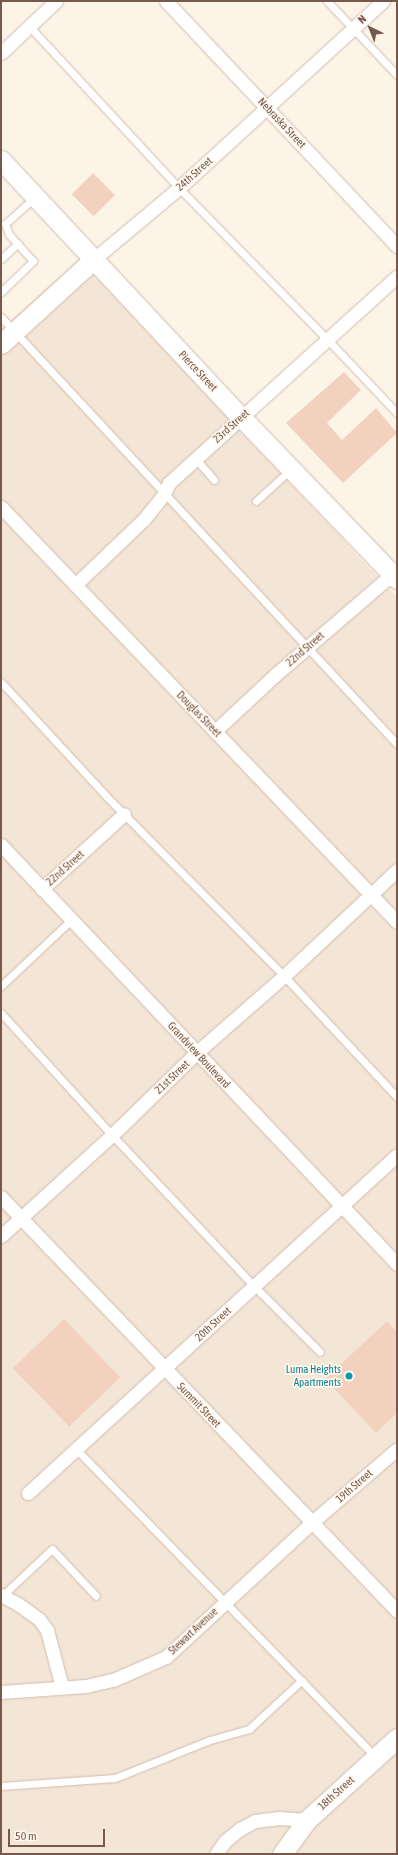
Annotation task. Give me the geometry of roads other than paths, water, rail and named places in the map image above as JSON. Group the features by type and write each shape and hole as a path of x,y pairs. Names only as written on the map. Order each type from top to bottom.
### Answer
{"main road":[{"name":"Pierce Street","path":"1,160 241,417 395,574"},
{"name":"24th Street","path":"8,337 94,259"},
{"name":"18th Street","path":"282,1854 307,1820 397,1738"}],"street":[{"path":"1,53 56,1"},
{"name":"Nebraska Street","path":"166,1 268,107 397,246"},
{"name":"24th Street","path":"94,259 179,188 383,1"},
{"name":"23rd Street","path":"75,585 144,519 164,494 169,483 195,458 397,276"},
{"name":"Douglas Street","path":"1,507 397,922"},
{"name":"22nd Street","path":"215,731 308,647 395,574"},
{"name":"22nd Street","path":"42,889 124,814"},
{"name":"Grandview Boulevard","path":"1,845 397,1264"},
{"name":"21st Street","path":"1,1236 112,1135 196,1053 284,976 397,870"},
{"name":"20th Street","path":"28,1493 397,1155"},
{"name":"Summit Street","path":"1,1197 311,1523 397,1611"},
{"name":"19th Street","path":"311,1523 397,1449"},
{"name":"Stewart Avenue","path":"1,1692 86,1686 112,1680 166,1657 311,1523"},
{"path":"2,1595 39,1619 47,1630 62,1687"},
{"path":"216,1854 225,1841 240,1829 254,1821 279,1818 307,1820"}],"lane":[{"path":"327,1 397,76"},
{"path":"29,26 179,188 327,339 397,413"},
{"path":"1,292 34,261 9,234 3,222 35,197"},
{"path":"1,259 18,243"},
{"path":"1,317 8,337 164,494 397,744"},
{"path":"195,458 214,480"},
{"path":"256,501 291,469"},
{"path":"1,682 124,814 284,976 397,1097"},
{"path":"1,986 71,920"},
{"path":"1,1013 112,1135 254,1286 320,1352"},
{"path":"76,1449 302,1680 376,1758"},
{"path":"2,1595 52,1549 96,1596"},
{"path":"1,1786 116,1778 210,1740 249,1729 302,1680"}],"place":[{"name":"Luma Heights Apartments","path":"349,1376"}]}
